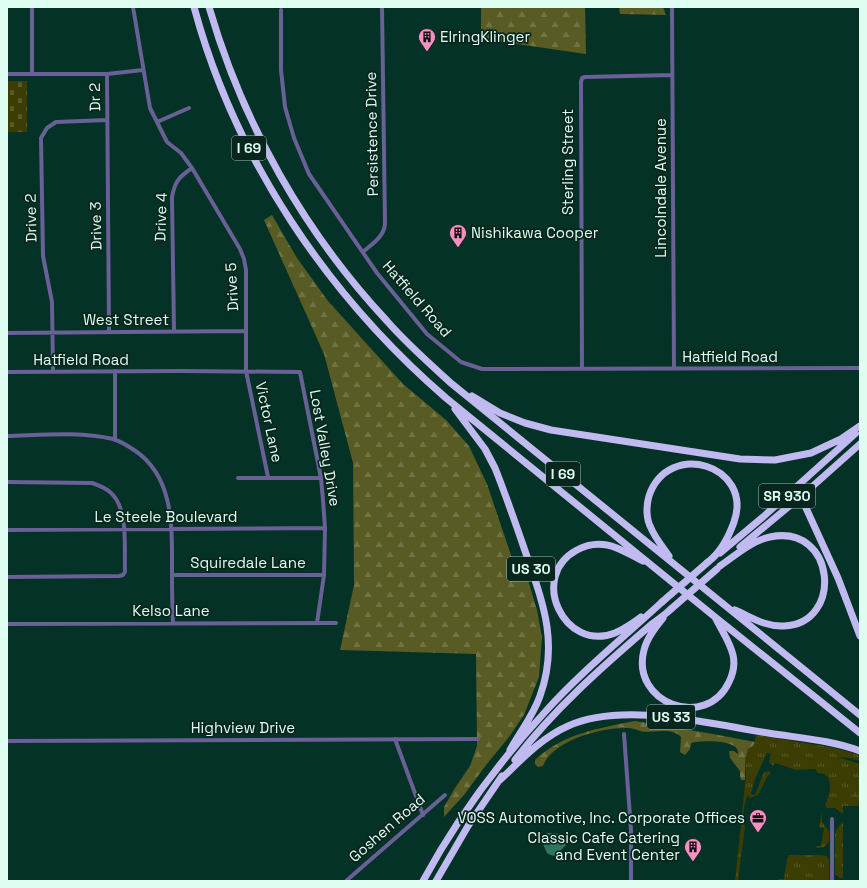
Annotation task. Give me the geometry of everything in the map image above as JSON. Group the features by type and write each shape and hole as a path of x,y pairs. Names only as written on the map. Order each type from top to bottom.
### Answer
{"highway":[{"name":"I 69","path":"194,7 227,100 256,162 279,201 321,264 352,304 396,352 446,398 860,733"},
{"name":"I 69","path":"209,7 226,59 240,95 268,154 289,192 332,256 359,290 392,327 452,384 860,715"},
{"path":"452,384 500,413 525,423 551,430 740,459 775,460 811,453 841,439 860,426"},
{"name":"US 30","path":"423,881 462,817 510,750 532,713 544,683 549,652 547,625 541,597 495,468 486,449 446,398"},
{"name":"SR 930","path":"710,561 763,517 860,430"},
{"name":"SR 930","path":"719,568 746,542 805,493 860,444"},
{"path":"510,750 545,711 579,677 710,561 722,546 733,526 738,511 737,499 729,480 705,465 690,463 673,468 662,474 652,486 647,501 647,514 650,528 674,563"},
{"path":"805,493 806,508 838,578 860,636"},
{"path":"436,881 468,826 500,780 543,727 585,684 656,620 749,545 769,537 794,537 804,542 814,551 821,561 825,572 825,585 822,598 816,609 806,619 794,625 771,625 759,622 726,606"},
{"path":"654,566 607,545 594,544 573,552 565,559 558,569 554,579 553,592 555,602 566,622 587,634 598,636 614,633 633,623 661,603"},
{"path":"669,611 648,639 642,659 643,671 647,683 654,693 673,705 684,707 694,707 706,704 717,698 725,690 730,679 734,666 733,655 729,643 715,617"},
{"name":"US 33","path":"500,780 527,754 548,737 569,725 599,716 635,714 672,717 832,743 860,751"}],"street":[{"path":"32,7 32,74"},
{"path":"133,7 150,108 167,142 181,153 192,168"},
{"name":"Persistence Drive","path":"363,252 381,236 385,224 382,7"},
{"name":"Lincolndale Avenue","path":"672,7 674,368"},
{"name":"Hatfield Road","path":"281,10 281,70 285,107 294,138 309,174 377,273 427,334 461,362 482,370 860,368"},
{"path":"7,74 106,74 143,70"},
{"name":"Dr 2","path":"106,74 107,120"},
{"name":"Sterling Street","path":"582,369 580,94 582,78 672,75"},
{"path":"156,122 190,108"},
{"name":"Drive 3","path":"107,120 109,331"},
{"name":"Drive 2","path":"52,371 52,302 43,256 41,138 47,128 56,122 107,120"},
{"name":"Drive 5","path":"192,168 240,249 244,259 246,270 246,371"},
{"name":"Drive 4","path":"174,331 172,197 174,186 180,177 192,168"},
{"name":"West Street","path":"7,333 246,331"},
{"name":"Victor Lane","path":"246,371 268,477"},
{"name":"Hatfield Road","path":"7,372 300,372"},
{"path":"114,440 115,372"},
{"name":"Lost Valley Drive","path":"300,372 320,478 325,528 324,575 317,623"},
{"path":"7,436 90,435 114,440 140,454 156,472 164,488 170,510 172,529 173,623"},
{"path":"238,478 320,478"},
{"path":"7,482 92,483 111,493 119,502 123,515 125,572 123,575 7,577"},
{"name":"Le Steele Boulevard","path":"7,530 325,528"},
{"name":"Squiredale Lane","path":"172,575 324,575"},
{"name":"Kelso Lane","path":"7,624 336,623"},
{"path":"624,734 631,837 631,881"},
{"path":"395,739 423,815"},
{"name":"Highview Drive","path":"7,741 478,739"},
{"name":"Goshen Road","path":"346,881 445,795"},
{"path":"832,819 832,881"}],"green space":[{"path":"481,7 585,7 586,54 481,39"},
{"path":"619,7 663,7 666,15 620,14"},
{"path":"7,81 27,81 27,132 7,132"},
{"path":"272,215 297,258 328,301 403,384 446,420 469,446 487,484 512,558 526,573 537,610 542,637 539,677 524,715 464,795 444,817 444,807 470,766 477,746 476,654 340,650 354,585 353,463 324,354 264,220"},
{"path":"635,721 755,742 753,746 748,749 745,760 745,780 741,780 740,771 730,758 729,751 734,751 738,754 737,749 727,743 711,741 691,743 690,749 685,755 680,752 681,737 673,732 644,732 631,728 605,730 580,737 567,742 557,749 548,757 543,766 538,767 535,764 535,760 546,751 569,738 608,726"},
{"path":"756,735 830,747 860,755 860,761 838,757 860,764 860,806 843,806 843,814 835,808 827,808 825,805 829,795 830,784 827,776 817,773 816,769 796,770 775,763 773,766 769,762 771,754 767,753 755,779 751,794 755,795 764,772 770,771 770,775 768,775 758,795 750,798 748,795 745,802 745,827 738,881 735,881 746,775 745,760 748,749 754,744"},
{"path":"860,787 860,801 839,798 842,795"},
{"path":"822,812 822,822 829,831 829,842 825,847 817,848 816,846 821,846 824,828 819,827"},
{"path":"843,822 843,878 840,878 835,874 835,834 836,830"},
{"path":"789,855 827,856 829,861 829,881 778,881 778,879 784,879"}],"water":[{"path":"547,833 554,833 561,836 565,840 566,845 558,853 563,857 563,862 561,858 548,854 544,847 543,837"}],"place":[{"name":"ElringKlinger","path":"427,52"},
{"name":"Nishikawa Cooper","path":"458,248"},
{"name":"VOSS Automotive, Inc. Corporate Offices","path":"758,833"},
{"name":"Classic Cafe Catering and Event Center","path":"693,862"}]}
